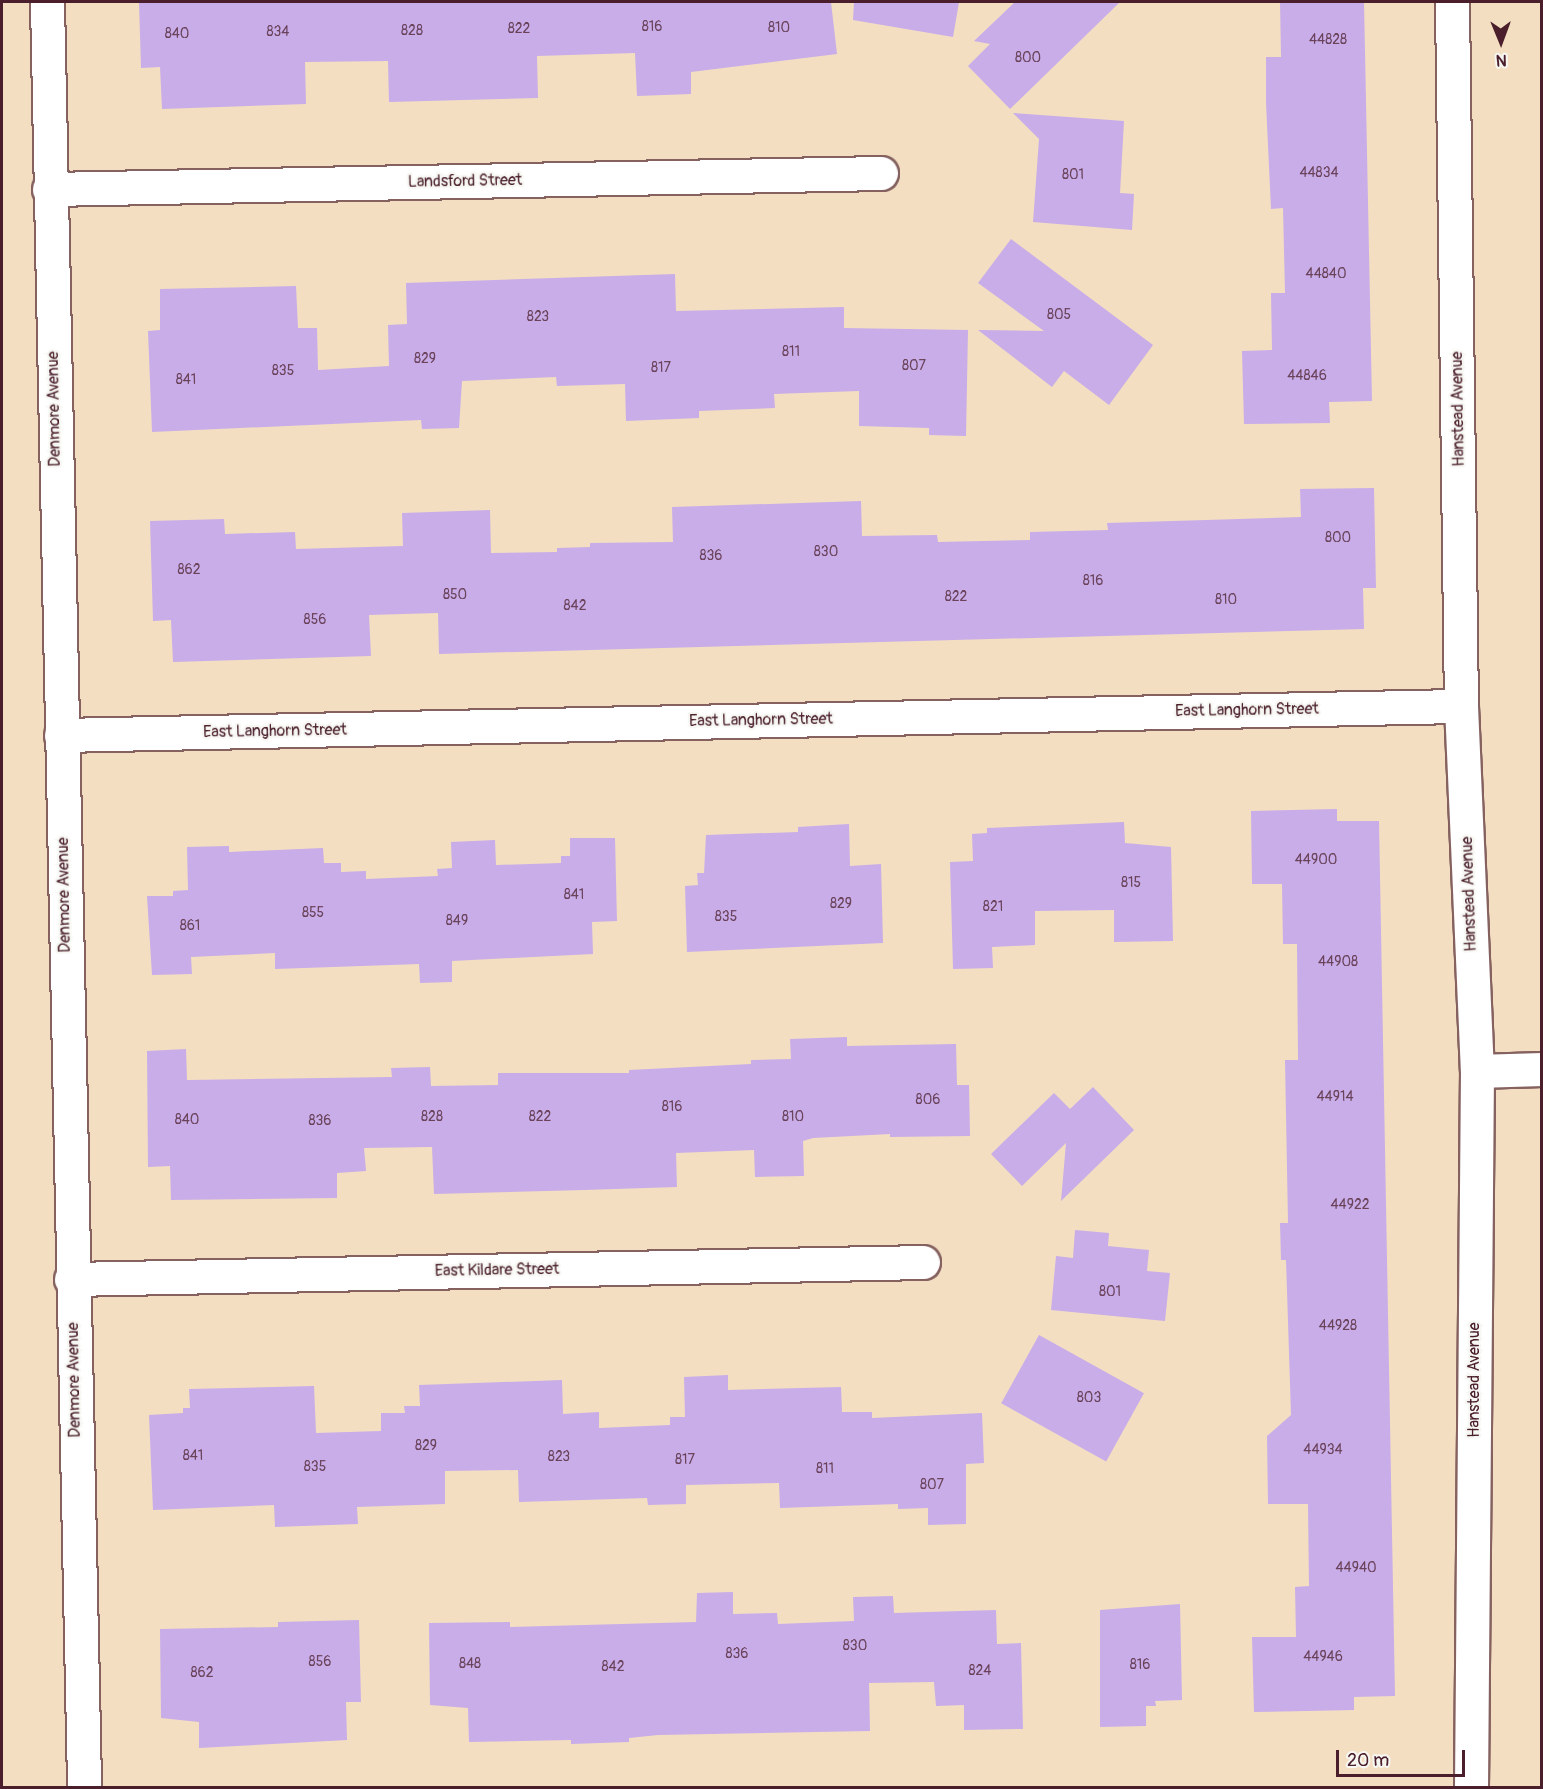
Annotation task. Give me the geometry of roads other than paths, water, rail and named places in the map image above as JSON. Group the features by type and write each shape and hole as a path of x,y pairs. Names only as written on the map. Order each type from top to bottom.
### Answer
{"street":[{"name":"Denmore Avenue","path":"47,2 71,1279 84,1788"},
{"name":"Hanstead Avenue","path":"1452,2 1461,706 1477,1071 1471,1788"},
{"name":"Landsford Street","path":"49,189 881,174"},
{"name":"East Langhorn Street","path":"61,735 1461,706"},
{"path":"1477,1071 1542,1069"},
{"name":"East Kildare Street","path":"71,1279 923,1262"}]}
